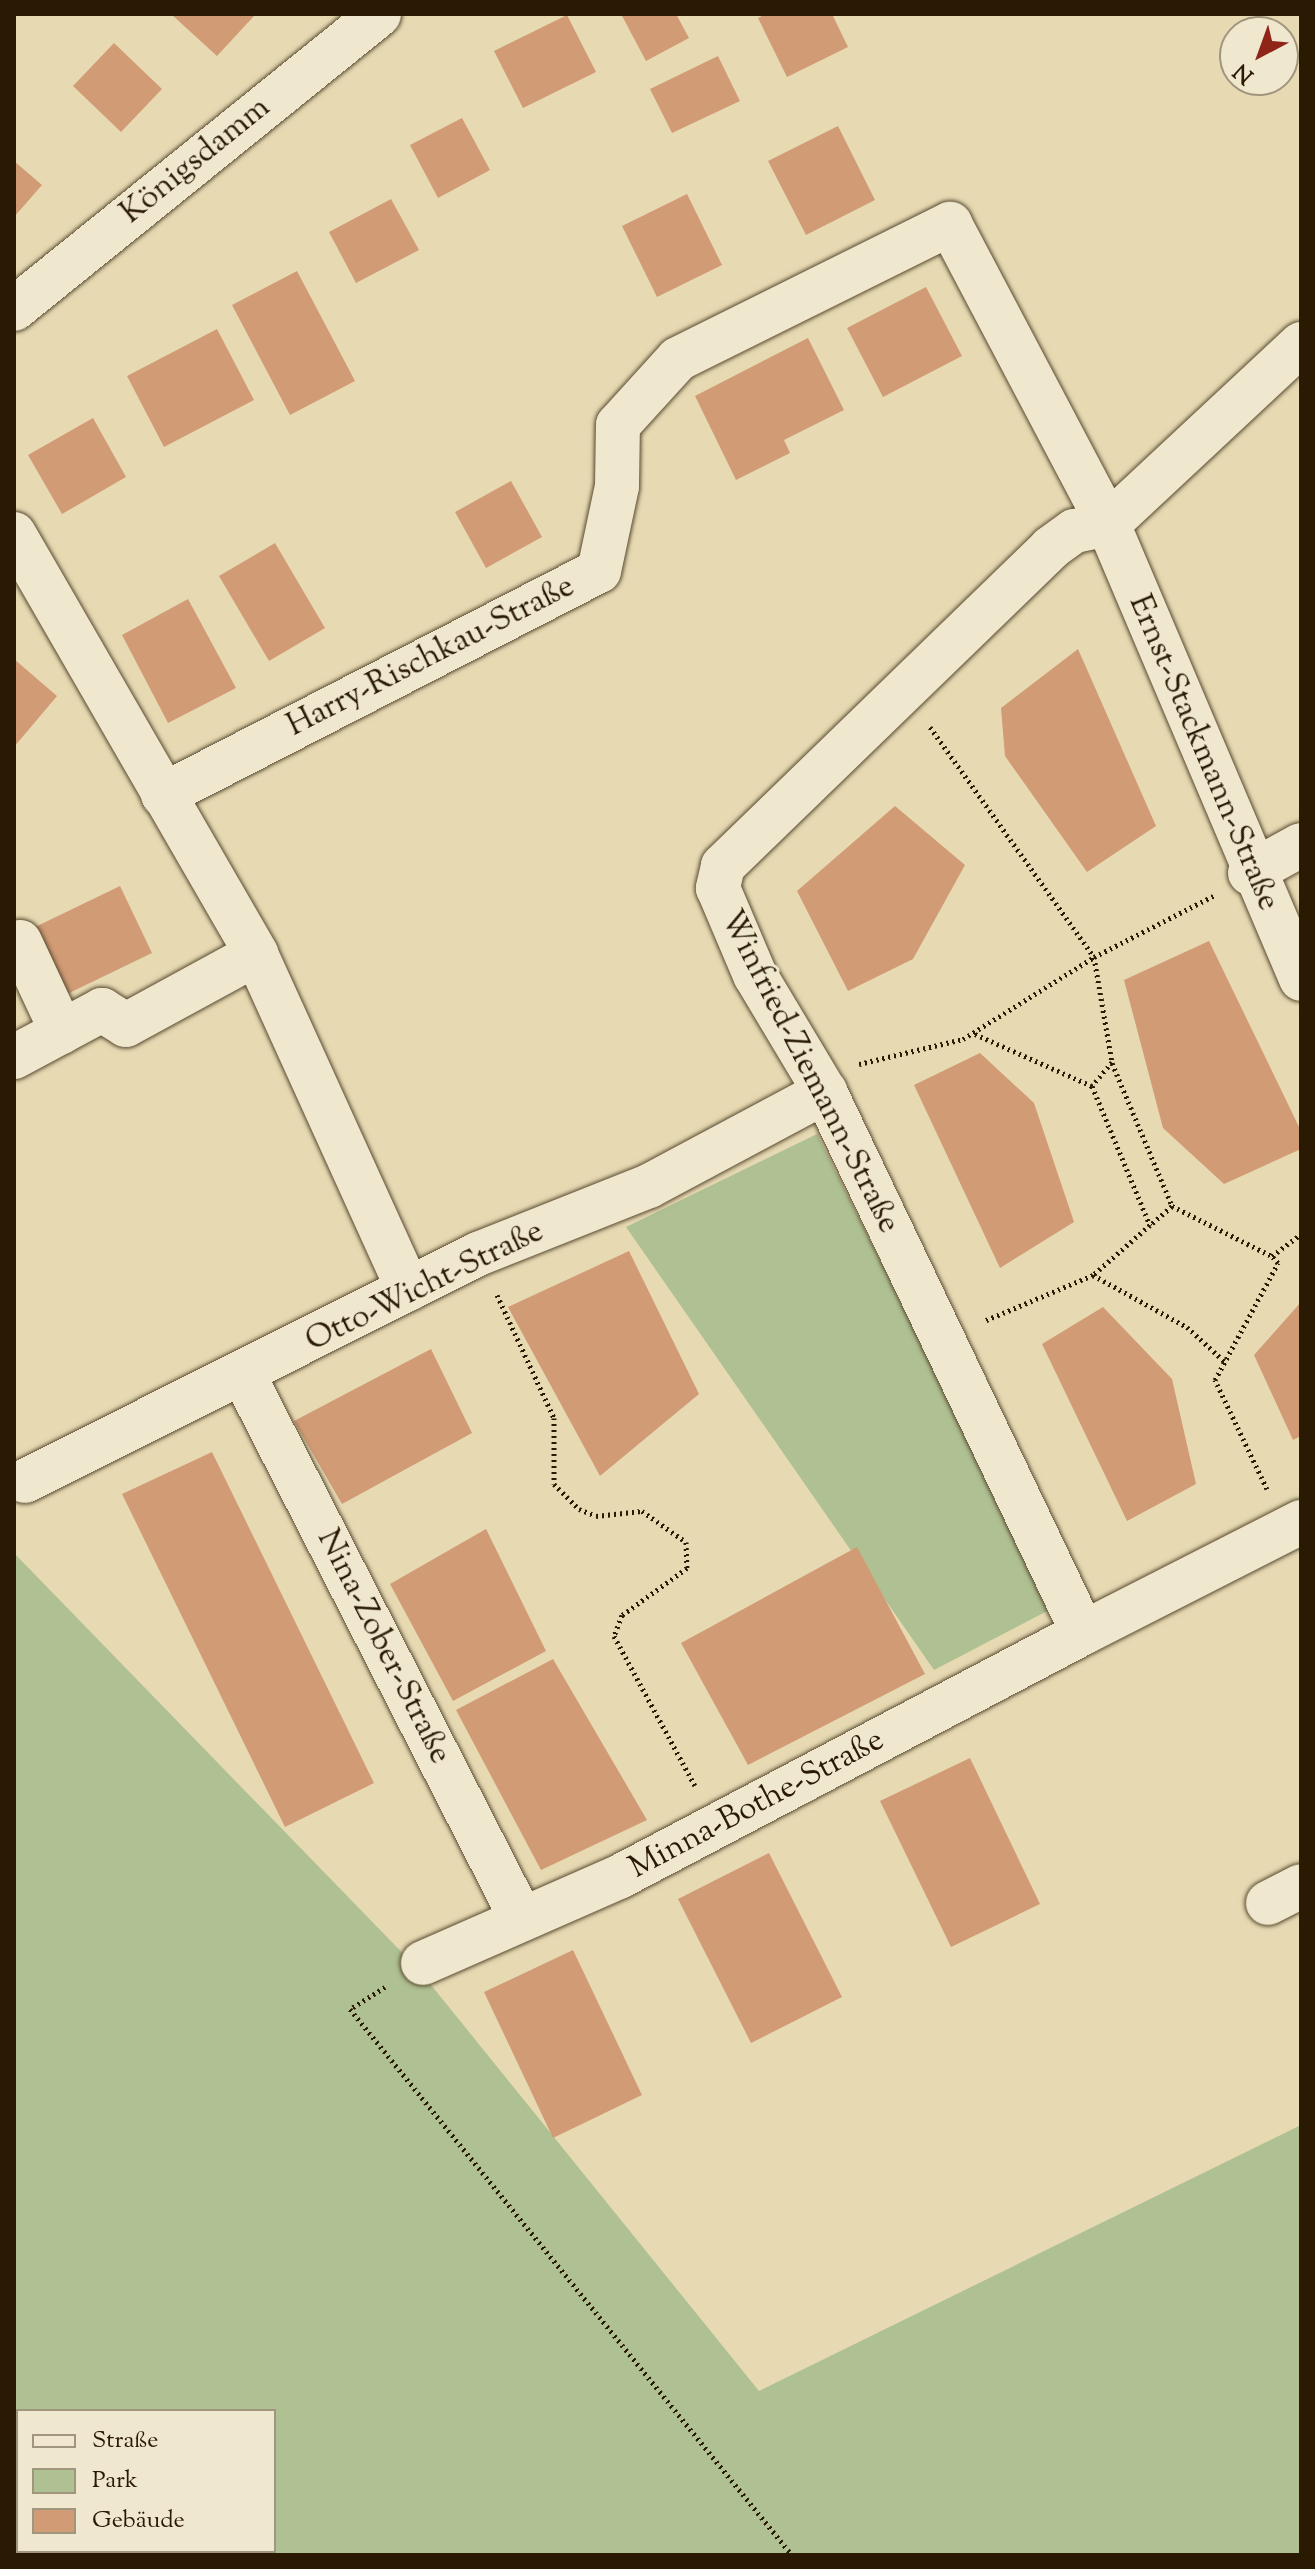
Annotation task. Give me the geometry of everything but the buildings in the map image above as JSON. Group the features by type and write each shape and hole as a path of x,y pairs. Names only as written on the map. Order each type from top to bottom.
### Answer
{"street":[{"name":"Königsdamm","path":"14,309 379,14"},
{"name":"Harry-Rischkau-Straße","path":"163,795 599,571 617,486 618,425 678,359 950,224 1108,524"},
{"name":"Winfried-Ziemann-Straße","path":"1083,1633 825,1092 755,975 718,888 723,866 1051,548 1074,531 1108,524 1301,344"},
{"name":"Ernst-Stackmann-Straße","path":"1108,524 1250,873 1301,979"},
{"path":"14,534 256,954 408,1289"},
{"path":"1250,873 1301,845"},
{"path":"20,942 62,1032"},
{"path":"14,1057 102,1010 126,1025 256,954"},
{"name":"Otto-Wicht-Straße","path":"25,1481 244,1376 478,1254 649,1186 825,1092"},
{"name":"Nina-Zober-Straße","path":"244,1376 521,1918"},
{"path":"1083,1633 1294,1526"},
{"name":"Minna-Bothe-Straße","path":"423,1963 716,1826 1083,1633"}],"path":[{"path":"900,694 962,763 1060,919 1094,957 1112,1062 1172,1206 1272,1256 1278,1263 1215,1380 1294,1526"},
{"path":"825,1092 849,1066 975,1034 1094,957 1250,873"},
{"path":"975,1034 1092,1086 1150,1225"},
{"path":"1092,1086 1112,1062"},
{"path":"942,1338 1093,1275 1172,1206"},
{"path":"1272,1256 1301,1234"},
{"path":"478,1254 554,1418 554,1484 579,1509 596,1516 642,1511 686,1542 687,1568 622,1615 614,1636 716,1826"},
{"path":"1093,1275 1187,1327 1225,1362"},
{"path":"423,1963 350,2009 792,2555"}],"green space":[{"path":"817,1134 1053,1608 934,1670 626,1227"},
{"path":"14,1553 419,1970 759,2391 1301,2125 1301,2555 14,2555"}]}
